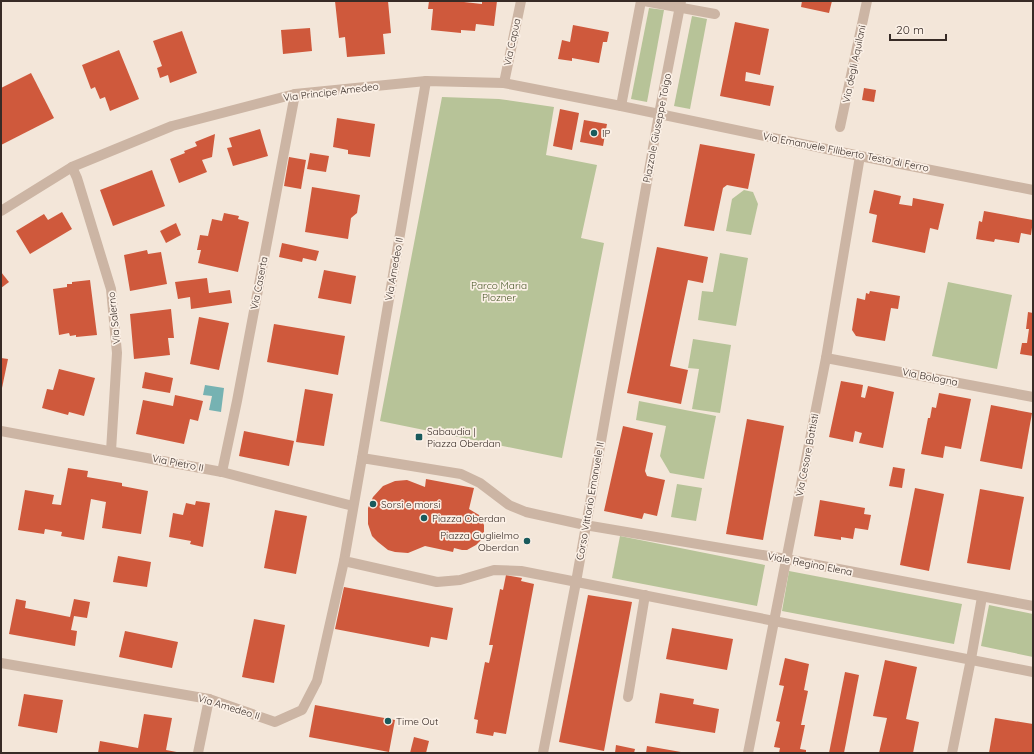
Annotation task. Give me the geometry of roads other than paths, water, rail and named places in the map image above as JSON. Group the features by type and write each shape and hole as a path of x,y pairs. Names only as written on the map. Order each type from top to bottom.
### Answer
{"street":[{"name":"Via Capua","path":"504,83 521,1"},
{"path":"621,106 641,1"},
{"path":"644,1 680,4 715,14"},
{"name":"Via degli Aquilani","path":"840,126 867,1"},
{"name":"Piazzale Giuseppe Toigo","path":"635,249 680,4"},
{"name":"Via Principe Amedeo","path":"1,211 72,167 172,126 295,94 426,81 504,83 659,114"},
{"name":"Via Amedeo II","path":"362,458 426,81"},
{"name":"Via Caserta","path":"222,472 295,94"},
{"name":"Via Emanuele Filiberto Testa di Ferro","path":"659,114 1033,190"},
{"name":"Via Cesare Battisti","path":"748,753 826,358 860,156"},
{"name":"Via Salerno","path":"72,167 77,178 111,288 117,353 111,450"},
{"name":"Corso Vittorio Emanuele II","path":"543,753 576,582 635,249"},
{"name":"Via Bologna","path":"826,358 1033,397"},
{"name":"Via Pietro II","path":"1,431 111,450 222,472 354,506"},
{"path":"586,525 517,509 500,499 480,483 462,474 362,458 344,561 437,582 460,580 488,571 502,569 521,571 1033,672"},
{"name":"Viale Regina Elena","path":"586,525 786,559 1033,606"},
{"name":"Via Amedeo II","path":"1,663 209,699 275,722 302,710 317,681 344,561"},
{"path":"628,697 645,595"},
{"path":"952,753 982,597"},
{"path":"198,753 209,699"}],"water":[{"path":"205,385 224,388 221,412 209,410 212,396 203,395"}],"place":[{"name":"IP","path":"594,133"},
{"name":"Sabaudia | Piazza Oberdan","path":"419,437"},
{"name":"Sorsi e morsi","path":"373,504"},
{"name":"Piazza Oberdan","path":"424,518"},
{"name":"Piazza Guglielmo Oberdan","path":"527,541"},
{"name":"Time Out","path":"388,721"}],"park label":[{"name":"Parco Maria Plozner","path":"499,290"}]}
